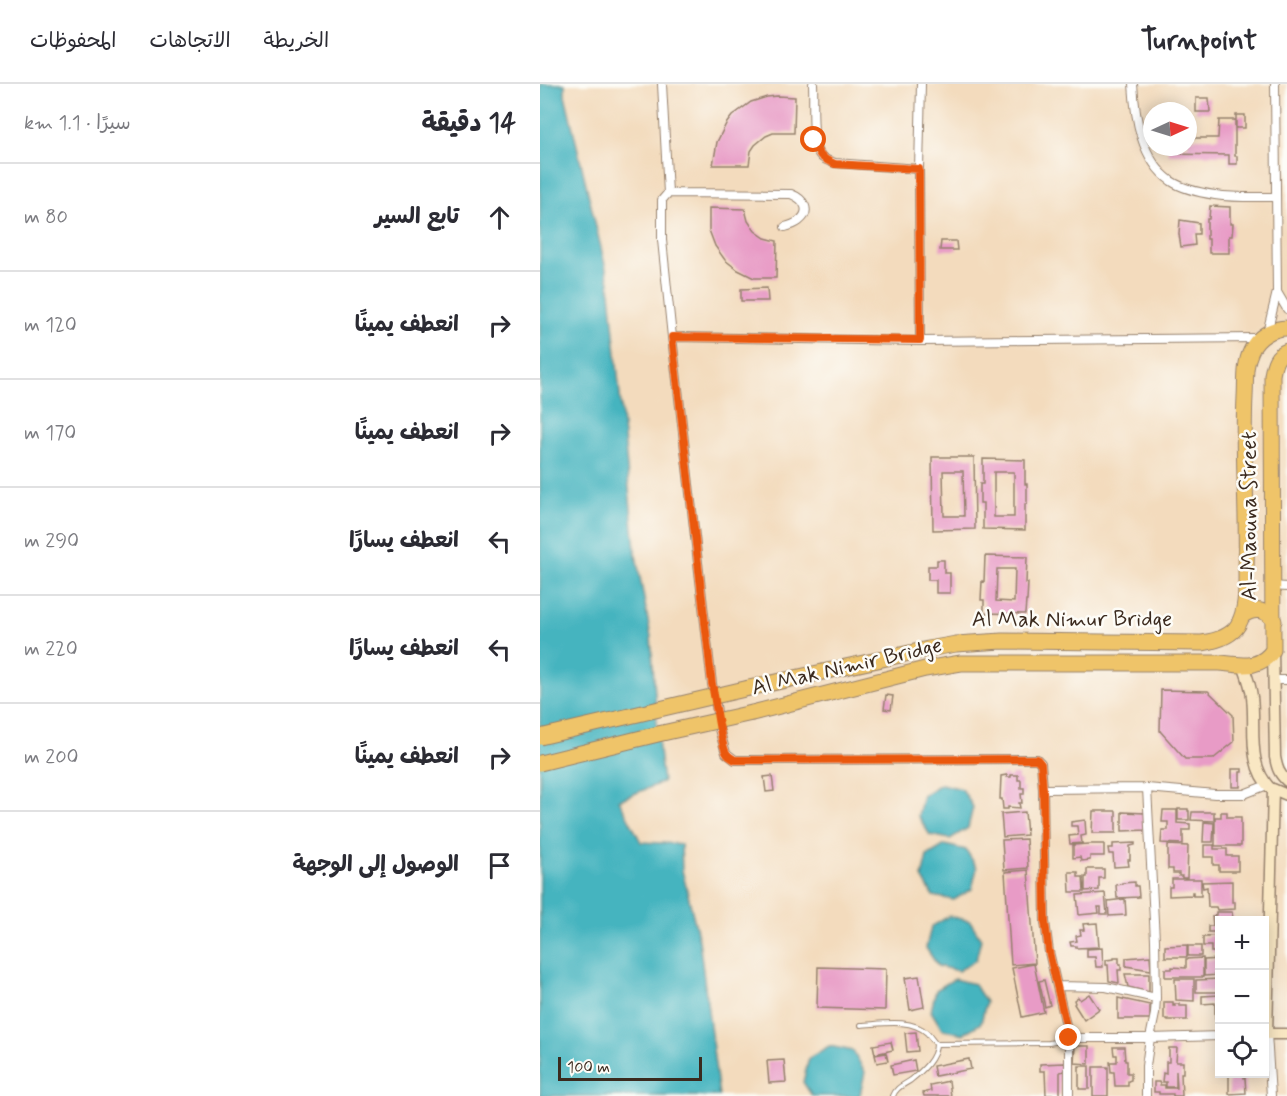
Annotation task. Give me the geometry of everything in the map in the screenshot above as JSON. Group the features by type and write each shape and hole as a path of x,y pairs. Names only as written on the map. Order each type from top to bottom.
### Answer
{"highway":[{"path":"1242,616 1245,606 1247,551 1244,410 1246,366 1255,344 1264,335 1287,327"},
{"name":"Al-Maouna Street","path":"1273,650 1274,621 1280,587 1272,375 1277,357 1287,351"},
{"path":"1242,616 1250,611 1259,610 1268,614 1274,621"},
{"name":"Al Mak Nimur Bridge","path":"749,688 928,649 976,642 1209,642 1234,630 1242,616"},
{"path":"1243,665 1261,662 1273,650"},
{"name":"Al Mak Nimir Bridge","path":"540,763 925,669 961,663 1220,663 1243,665"},
{"name":"Al Mak Nimir Bridge","path":"540,737 749,688"}],"street":[{"path":"662,84 668,193 662,200 662,231 672,337 712,684 719,729 726,753 735,760 1037,759 1041,764 1043,789 1045,922 1049,952 1069,1038 1069,1096"},
{"path":"813,84 814,140 817,152 824,159 835,164 919,169"},
{"path":"920,340 921,84"},
{"path":"1133,84 1137,122 1145,146 1157,167 1171,181 1215,195 1276,197"},
{"path":"672,337 920,340 1264,335 1277,292 1275,84"},
{"path":"668,193 791,194 800,197 805,204 805,213 801,220 785,227"},
{"path":"1277,292 1287,309"},
{"path":"1273,650 1275,757 1277,769 1287,781"},
{"path":"1243,665 1253,700 1256,763 1262,778 1270,787 1287,795"},
{"path":"1274,680 1287,680"},
{"path":"1043,789 1147,788 1244,794 1270,787"},
{"path":"1266,1024 1270,787"},
{"path":"1146,1096 1146,1066 1156,998 1155,929 1147,788"},
{"path":"1057,986 1106,987 1156,998"},
{"path":"1269,1034 1287,1034"},
{"path":"1069,1038 1215,1036"},
{"path":"1269,1071 1271,1096"}],"lane":[{"path":"861,1025 909,1024 925,1032 936,1044 936,1050 924,1070 893,1092 893,1096"},
{"path":"936,1044 1049,1043 1069,1038"}],"water":[{"path":"540,84 565,84 565,95 609,282 635,550 651,637 663,782 619,800 641,842 681,844 682,870 699,940 719,1096 540,1096"},
{"path":"941,784 962,789 973,807 968,828 950,839 930,835 918,816 923,795"},
{"path":"945,845 966,850 977,868 972,889 954,900 933,896 922,877 927,856"},
{"path":"949,916 970,921 981,939 976,960 958,971 938,966 926,948 931,927"},
{"path":"954,979 974,984 986,1002 981,1023 963,1034 942,1029 931,1011 936,990"},
{"path":"829,1046 853,1051 865,1072 860,1095 812,1096 803,1082 809,1058"}],"building":[{"path":"777,96 795,97 794,133 773,133 766,136 751,151 749,165 713,165 717,142 732,116 751,102"},
{"path":"1196,98 1209,98 1210,112 1197,112"},
{"path":"1236,115 1245,115 1245,128 1236,128"},
{"path":"1219,120 1235,120 1237,164 1229,164 1229,155 1197,154 1197,138 1218,138"},
{"path":"1210,206 1230,207 1230,224 1233,224 1232,236 1229,236 1229,253 1209,253 1207,219 1209,219"},
{"path":"709,208 745,209 748,221 755,231 765,238 777,241 776,278 754,278 725,260 715,246 709,230"},
{"path":"1180,220 1199,223 1199,234 1194,234 1195,245 1181,247"},
{"path":"941,241 956,241 957,250 940,250"},
{"path":"767,288 768,301 741,301 741,289"},
{"path":"932,457 974,457 975,529 933,530","holes":["943,471 963,471 964,516 944,516"]},
{"path":"983,459 1025,460 1027,504 1025,504 1025,530 983,529 980,484 983,484","holes":["994,472 1014,472 1014,517 994,517"]},
{"path":"985,556 1027,557 1026,583 1028,583 1025,614 984,613 984,600 981,600 982,581 984,582","holes":["997,569 1015,569 1014,602 996,601"]},
{"path":"937,560 944,560 944,573 950,573 950,593 936,593 936,580 928,580 928,566 937,566"},
{"path":"1161,690 1208,691 1233,715 1234,742 1213,759 1185,759 1160,731"},
{"path":"886,695 893,696 891,710 884,709"},
{"path":"1232,769 1242,769 1240,787 1232,787"},
{"path":"1011,775 1018,775 1018,780 1021,780 1024,794 1021,794 1020,808 1003,809 1002,799 1000,799 1001,776 1011,777"},
{"path":"772,776 774,791 766,792 764,777"},
{"path":"1178,809 1188,809 1189,820 1178,820"},
{"path":"1163,810 1177,810 1177,823 1190,824 1190,830 1183,830 1183,844 1161,843 1162,830 1168,830 1168,822 1162,822"},
{"path":"1093,811 1116,811 1116,833 1092,833"},
{"path":"1025,812 1027,835 1003,837 1001,814"},
{"path":"1122,812 1145,813 1147,830 1122,831"},
{"path":"1192,812 1214,812 1214,821 1191,820"},
{"path":"1221,812 1227,812 1227,817 1241,817 1241,846 1215,846 1215,817 1221,817"},
{"path":"1085,820 1086,835 1081,836 1082,843 1070,844 1069,836 1078,835 1077,826 1071,826 1071,822"},
{"path":"1204,822 1214,823 1213,842 1203,842"},
{"path":"1026,839 1028,868 1004,870 1002,840"},
{"path":"1135,843 1130,846 1129,866 1114,867 1113,854 1109,854 1108,848 1113,848 1113,844"},
{"path":"1104,844 1104,856 1090,856 1090,860 1081,861 1080,857 1073,858 1073,845"},
{"path":"1168,845 1188,846 1187,878 1182,878 1179,873 1173,873 1173,869 1168,869"},
{"path":"1204,845 1214,845 1214,849 1227,849 1227,856 1238,856 1238,871 1219,871 1219,865 1213,865 1213,857 1204,857"},
{"path":"1087,869 1104,869 1104,878 1099,878 1099,890 1085,891"},
{"path":"1028,870 1035,963 1011,965 1005,872"},
{"path":"1069,872 1078,872 1078,877 1083,877 1084,892 1070,892"},
{"path":"1172,879 1201,879 1201,896 1193,896 1192,892 1192,895 1169,896"},
{"path":"1232,881 1232,902 1235,902 1235,909 1217,910 1216,907 1208,907 1207,887 1203,888 1202,882"},
{"path":"1135,882 1135,886 1138,886 1139,897 1117,898 1116,885"},
{"path":"1105,893 1107,914 1101,914 1101,907 1098,907 1099,913 1079,915 1077,895"},
{"path":"1125,899 1126,915 1109,916 1108,901"},
{"path":"1216,912 1232,912 1232,916 1215,916 1215,932 1208,932 1208,926 1213,926 1212,916 1216,915"},
{"path":"1097,923 1099,947 1076,948 1076,946 1071,946 1070,942 1077,941 1076,936 1081,935 1080,930 1084,930 1083,924"},
{"path":"1215,935 1215,952 1211,952 1211,946 1203,946 1203,937"},
{"path":"1187,945 1187,957 1165,957 1165,946"},
{"path":"1188,946 1201,946 1201,956 1188,956"},
{"path":"1102,948 1103,967 1096,967 1095,957 1087,957 1087,949"},
{"path":"1150,956 1151,970 1126,966 1126,958"},
{"path":"1119,958 1119,964 1121,964 1121,970 1118,970 1119,983 1109,981 1106,960"},
{"path":"1203,958 1203,977 1165,977 1165,969 1186,968 1186,959"},
{"path":"1215,959 1215,975 1204,976 1204,960"},
{"path":"1034,964 1044,1012 1022,1017 1012,968"},
{"path":"818,967 886,969 885,1010 817,1008"},
{"path":"1125,974 1149,974 1149,992 1128,987"},
{"path":"919,976 924,1007 910,1010 905,978"},
{"path":"1175,979 1194,979 1194,1001 1176,1000"},
{"path":"1215,979 1215,992 1196,992 1196,980"},
{"path":"1044,980 1050,1005 1045,1007 1039,981"},
{"path":"1089,994 1099,1009 1084,1020 1074,1000 1078,997 1080,1000"},
{"path":"1215,995 1215,1003 1202,1004 1202,996"},
{"path":"1118,998 1150,1005 1150,1019 1118,1019"},
{"path":"1164,1002 1173,1002 1173,1006 1179,1004 1179,1006 1187,1006 1187,1020 1164,1019"},
{"path":"916,1032 918,1051 907,1052 905,1033"},
{"path":"891,1042 893,1050 875,1054 873,1045"},
{"path":"1075,1046 1089,1046 1089,1064 1074,1063"},
{"path":"1113,1047 1124,1047 1127,1073 1131,1073 1128,1086 1115,1086 1114,1072 1111,1072 1110,1062 1117,1062 1117,1055 1114,1055"},
{"path":"1169,1048 1177,1048 1176,1062 1183,1062 1182,1096 1154,1092 1154,1082 1165,1085 1165,1088 1177,1088 1176,1071 1176,1087 1166,1087 1166,1082 1162,1082 1163,1073 1166,1074 1166,1062 1169,1062"},
{"path":"886,1053 888,1061 877,1063 875,1055"},
{"path":"969,1059 971,1069 935,1076 933,1066"},
{"path":"784,1060 786,1082 769,1083 767,1061"},
{"path":"914,1060 916,1071 893,1075 891,1065"},
{"path":"1065,1063 1065,1071 1060,1072 1060,1095 1046,1095 1045,1071 1040,1071 1040,1064"},
{"path":"1079,1066 1089,1066 1089,1089 1079,1089"},
{"path":"1093,1067 1108,1067 1108,1096 1093,1096"},
{"path":"1229,1078 1245,1078 1246,1093 1229,1094"},
{"path":"949,1081 951,1096 924,1096 923,1093 931,1091 930,1085"}],"route":[{"path":"814,140 817,152 824,159 835,164 919,169 920,340 672,337 719,729 726,753 735,760 1037,759 1041,764 1043,789 1045,922 1049,952 1069,1038"}]}
